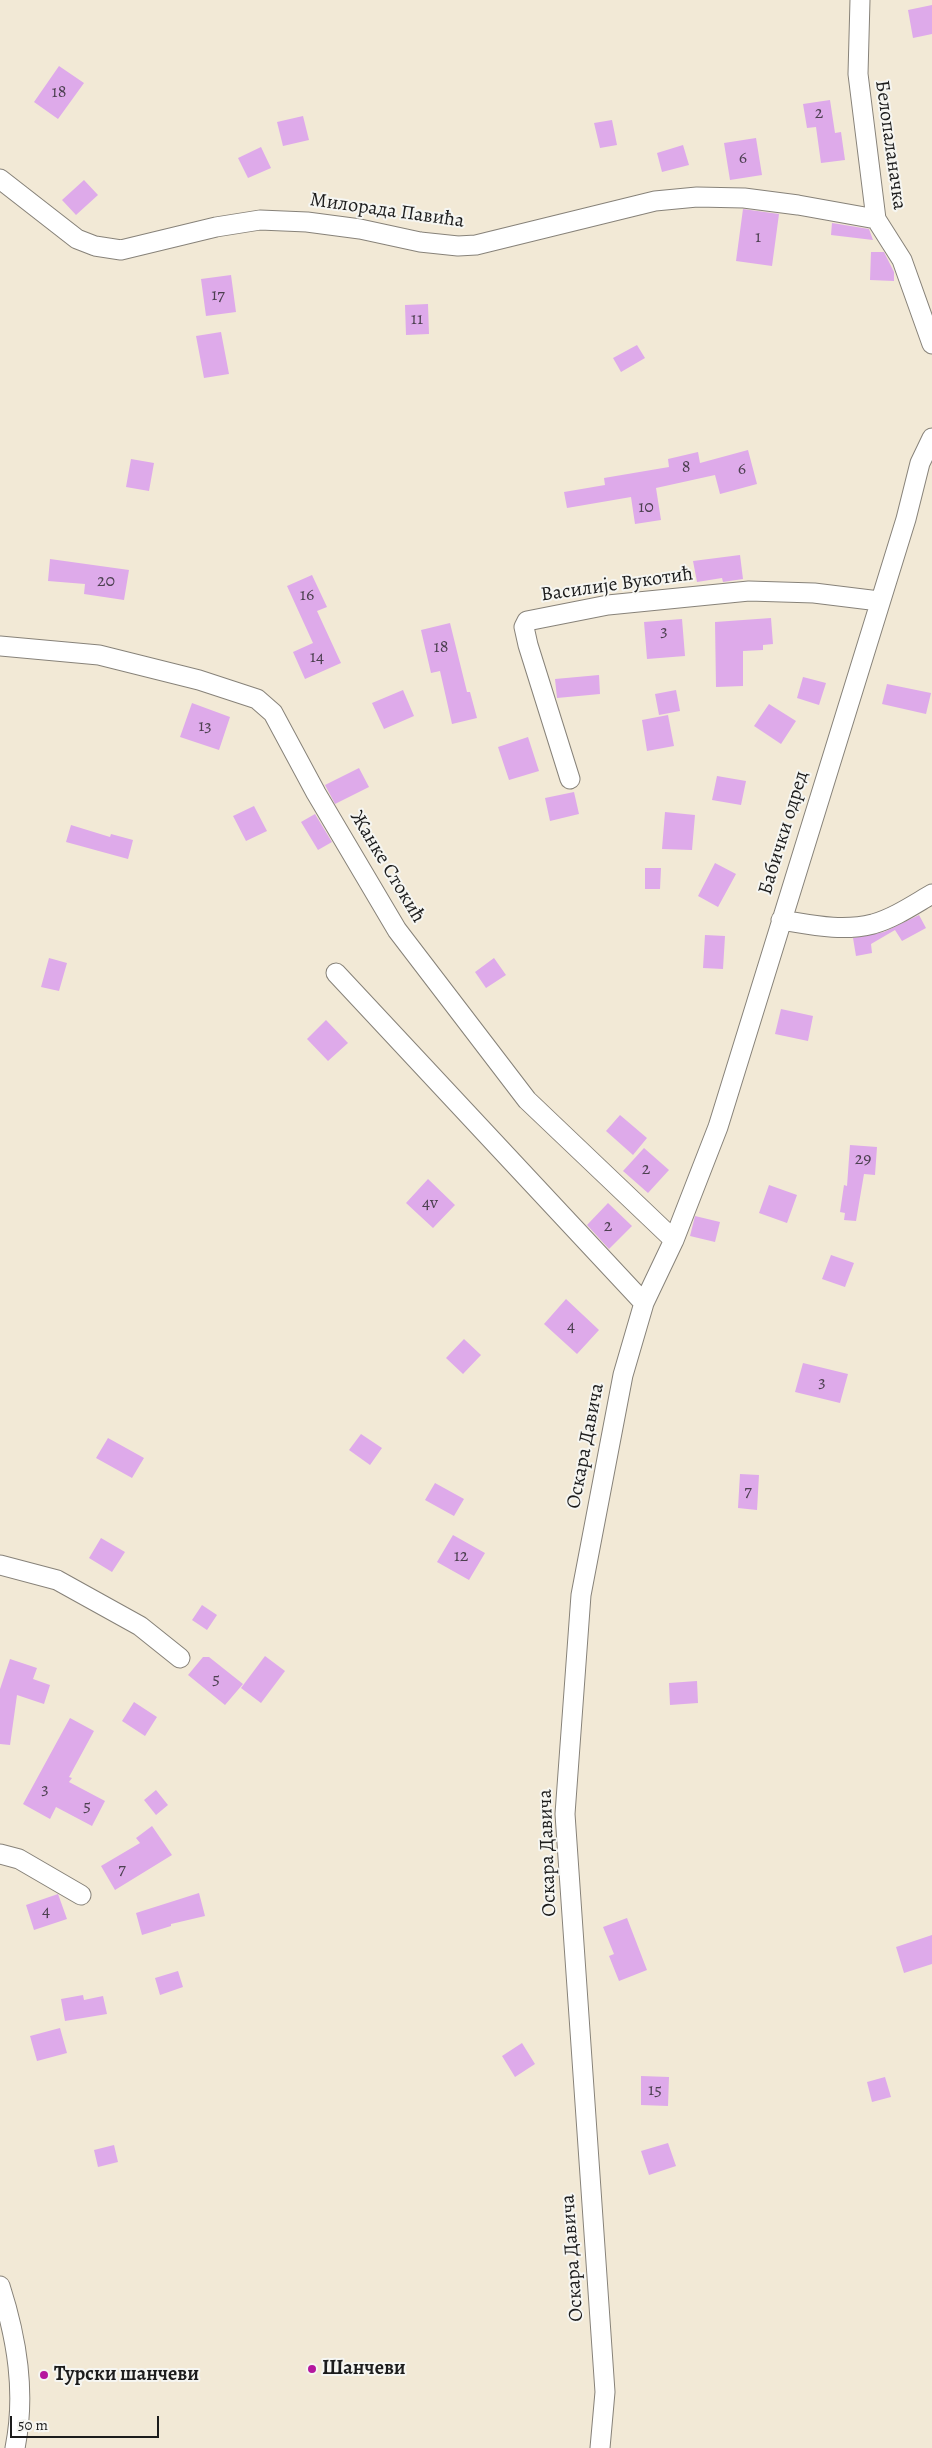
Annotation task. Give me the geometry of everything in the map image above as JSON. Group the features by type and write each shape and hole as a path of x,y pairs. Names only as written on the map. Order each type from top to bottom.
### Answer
{"street":[{"name":"Белопаланачка","path":"860,0 858,74 876,219 902,260 932,344"},
{"name":"Милорада Павића","path":"0,179 77,239 95,246 121,250 216,227 260,220 307,222 360,229 420,242 476,246 655,201 697,197 744,198 876,219"},
{"name":"Бабички одред","path":"674,1240 718,1127 906,518 920,462 932,438"},
{"name":"Василије Вукотић","path":"570,779 528,645 524,627 527,621 608,605 748,591 814,593 879,601"},
{"name":"Жанке Стокић","path":"0,646 99,655 199,680 257,699 272,713 316,793 397,930 521,1092 674,1240"},
{"path":"781,920 824,927 855,927 874,924 932,894"},
{"path":"336,973 644,1303"},
{"name":"Оскара Давича","path":"600,2448 605,2392 565,1814 580,1595 623,1375 644,1303 674,1240"},
{"path":"0,1565 57,1580 140,1626 180,1658"},
{"path":"0,1854 19,1859 82,1895"},
{"path":"0,2286 11,2320 18,2367 21,2403 15,2448"}],"building":[{"path":"932,5 932,34 913,38 908,10"},
{"path":"59,66 84,83 58,119 34,102"},
{"path":"830,100 835,133 841,132 845,160 821,163 816,127 807,128 803,104"},
{"path":"303,116 309,140 283,146 277,122"},
{"path":"612,120 617,145 600,148 594,123"},
{"path":"756,138 762,175 730,180 724,143"},
{"path":"683,145 689,165 662,172 657,153"},
{"path":"261,147 271,168 248,178 238,158"},
{"path":"84,180 98,195 76,215 62,200"},
{"path":"743,209 779,214 772,266 736,261"},
{"path":"832,223 869,229 873,240 831,235"},
{"path":"871,252 884,252 894,272 894,281 870,280"},
{"path":"231,275 236,312 206,316 201,279"},
{"path":"428,304 429,334 406,335 405,305"},
{"path":"221,332 229,374 204,378 196,336"},
{"path":"637,345 645,358 621,372 613,358"},
{"path":"748,450 757,484 720,494 715,475 656,488 661,520 635,524 631,497 567,508 564,492 605,485 604,478 669,467 668,459 698,452 700,463"},
{"path":"131,459 154,463 149,491 126,487"},
{"path":"740,555 743,579 723,582 722,578 697,582 693,561"},
{"path":"50,559 129,570 124,600 84,594 85,584 48,581"},
{"path":"312,575 327,607 317,611 341,663 305,679 293,652 313,643 287,586"},
{"path":"771,618 773,644 763,645 763,650 743,651 743,686 716,687 715,622"},
{"path":"682,619 685,656 647,659 644,622"},
{"path":"450,623 467,692 470,692 477,718 452,724 440,671 431,673 421,630"},
{"path":"599,675 600,694 557,698 555,679"},
{"path":"803,677 826,683 819,705 797,698"},
{"path":"887,684 931,693 926,714 882,704"},
{"path":"403,690 414,716 384,729 372,703"},
{"path":"676,690 680,711 659,715 655,694"},
{"path":"192,703 230,717 219,750 180,737"},
{"path":"769,704 796,721 781,744 754,726"},
{"path":"668,715 674,746 647,751 642,720"},
{"path":"528,737 539,771 509,780 498,747"},
{"path":"359,768 369,787 335,804 325,785"},
{"path":"717,776 746,781 741,805 712,800"},
{"path":"574,792 579,814 550,821 545,798"},
{"path":"254,806 267,831 246,841 233,816"},
{"path":"665,812 695,815 692,850 662,849"},
{"path":"315,814 332,842 318,850 301,822"},
{"path":"71,825 110,837 111,834 133,840 128,859 66,842"},
{"path":"715,863 736,874 718,907 698,896"},
{"path":"645,868 661,868 660,889 645,889"},
{"path":"919,915 926,928 902,941 895,930 871,944 872,953 856,956 853,938 884,932"},
{"path":"705,935 725,936 723,969 703,968"},
{"path":"49,958 67,963 59,991 41,987"},
{"path":"494,958 506,975 486,988 475,972"},
{"path":"781,1009 813,1016 808,1041 775,1034"},
{"path":"326,1020 348,1043 328,1061 307,1039"},
{"path":"620,1115 647,1138 633,1155 606,1131"},
{"path":"850,1145 877,1147 875,1175 864,1174 856,1221 844,1220 845,1213 840,1212 844,1185 847,1186"},
{"path":"644,1148 669,1170 648,1193 623,1171"},
{"path":"428,1179 455,1205 433,1228 406,1203"},
{"path":"769,1185 797,1195 787,1223 759,1213"},
{"path":"608,1203 632,1226 609,1249 587,1225"},
{"path":"695,1216 720,1222 715,1242 690,1236"},
{"path":"831,1255 854,1263 845,1287 822,1279"},
{"path":"566,1299 599,1330 577,1354 544,1324"},
{"path":"464,1339 481,1355 463,1374 446,1358"},
{"path":"803,1363 848,1374 840,1403 795,1392"},
{"path":"361,1434 382,1448 370,1465 349,1450"},
{"path":"108,1438 144,1458 132,1478 96,1458"},
{"path":"740,1474 759,1475 757,1510 738,1508"},
{"path":"435,1483 464,1499 454,1516 425,1500"},
{"path":"453,1535 485,1553 469,1580 437,1562"},
{"path":"101,1538 125,1552 112,1572 89,1558"},
{"path":"202,1605 217,1615 207,1630 192,1620"},
{"path":"265,1656 285,1671 261,1703 241,1688"},
{"path":"203,1657 209,1657 243,1684 225,1705 188,1675"},
{"path":"10,1659 37,1668 33,1679 50,1685 44,1704 17,1695 10,1745 0,1744 0,1689"},
{"path":"697,1681 698,1703 670,1705 669,1683"},
{"path":"134,1702 157,1717 145,1736 122,1721"},
{"path":"70,1718 94,1731 69,1777 72,1778 69,1782 105,1801 92,1826 56,1807 50,1819 23,1804"},
{"path":"156,1790 168,1805 156,1815 144,1800"},
{"path":"152,1826 172,1855 115,1890 101,1866 140,1843 136,1838"},
{"path":"199,1893 205,1916 171,1924 171,1926 142,1935 136,1913"},
{"path":"58,1894 67,1919 34,1930 26,1905"},
{"path":"627,1918 647,1970 619,1981 609,1956 614,1954 603,1927"},
{"path":"932,1935 932,1964 904,1973 896,1947"},
{"path":"178,1971 183,1987 160,1995 155,1978"},
{"path":"83,1995 84,2000 103,1996 107,2014 65,2021 61,1999"},
{"path":"60,2028 67,2053 37,2061 30,2036"},
{"path":"522,2043 535,2064 515,2077 502,2056"},
{"path":"641,2076 669,2077 668,2106 641,2105"},
{"path":"885,2077 891,2097 872,2102 867,2082"},
{"path":"668,2143 676,2166 649,2175 641,2151"},
{"path":"114,2145 118,2162 98,2167 94,2150"}],"place":[{"name":"Шанчеви","path":"312,2369"},
{"name":"Турски шанчеви","path":"44,2375"}]}
